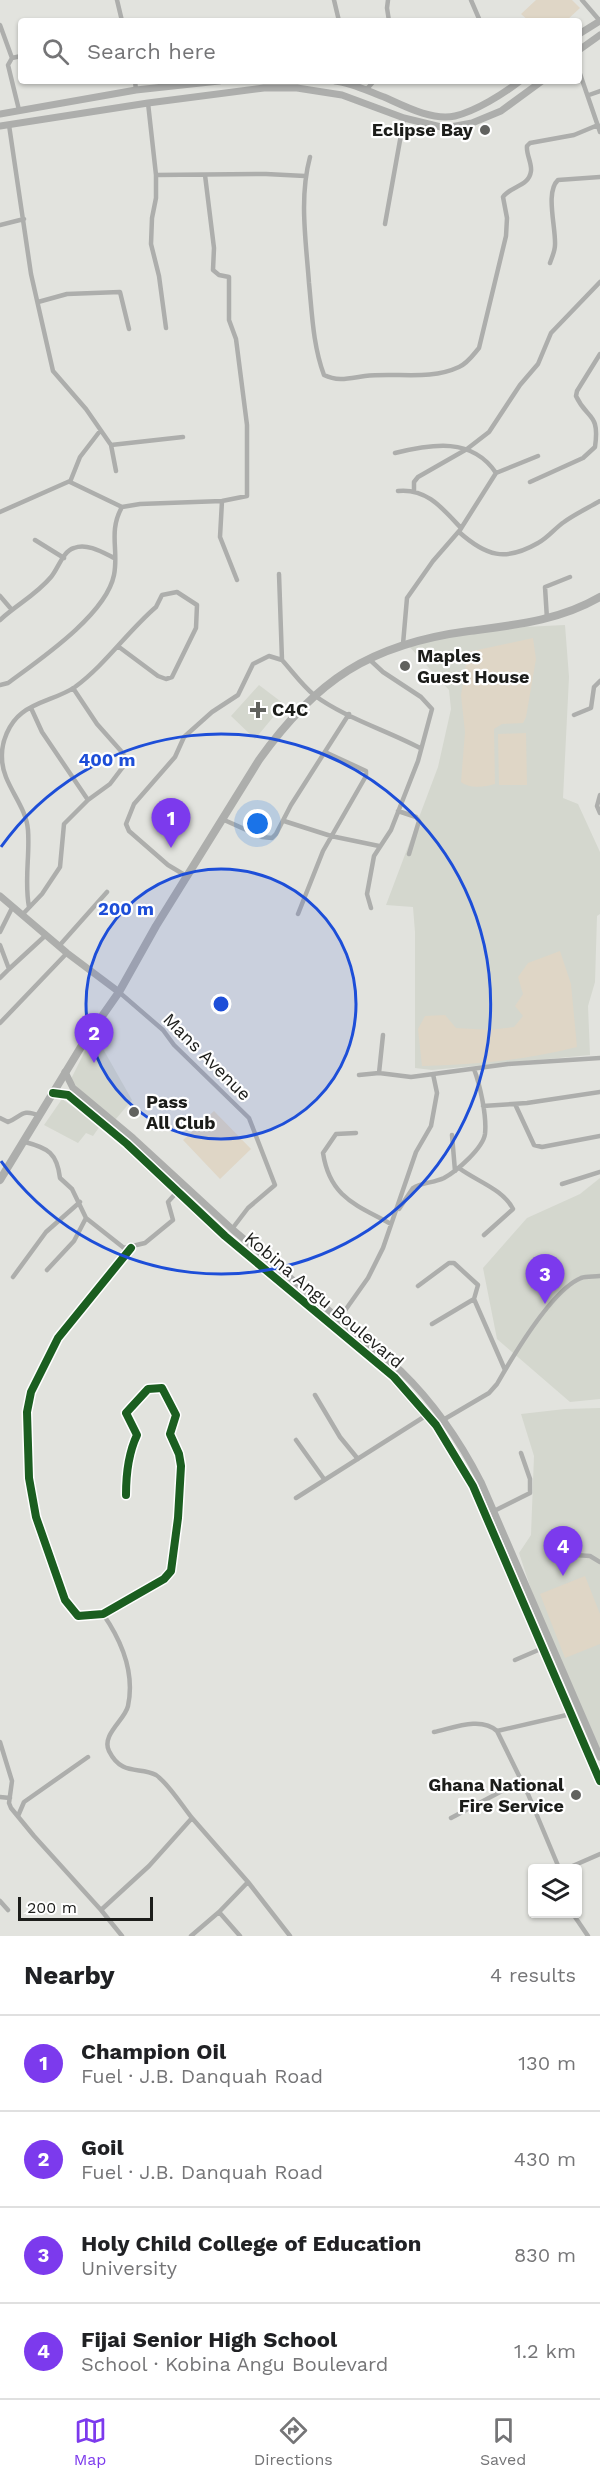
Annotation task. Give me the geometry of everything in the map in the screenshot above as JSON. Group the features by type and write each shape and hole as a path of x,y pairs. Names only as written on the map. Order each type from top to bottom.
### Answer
{"highway":[{"path":"0,1180 25,1142 65,1072 119,992 156,926 222,819 276,736 314,694 349,670 403,644 443,635 547,619 600,597"}],"street":[{"path":"117,0 121,18"},
{"path":"334,0 338,18"},
{"path":"388,0 389,18"},
{"path":"471,0 479,18"},
{"path":"582,0 600,21 582,32"},
{"path":"0,25 12,58"},
{"path":"582,49 600,35"},
{"path":"18,57 12,58 8,65 19,110"},
{"path":"582,78 600,132"},
{"path":"135,84 136,90"},
{"path":"0,114 136,90 191,84"},
{"path":"347,84 415,110 433,115 454,116 507,91 516,84"},
{"path":"366,90 371,84"},
{"path":"0,126 264,88 297,88 342,95 404,118 445,128 472,123 501,111 538,84"},
{"path":"589,95 600,91"},
{"path":"148,103 156,176 151,244 166,328"},
{"path":"386,224 404,118"},
{"path":"9,125 31,274 53,371 86,409 111,445 116,471"},
{"path":"310,158 305,176 304,232 313,327 319,363 324,375 331,379 350,380 366,376 415,376 445,372 460,366 470,360 479,348 495,274 503,256 507,218 502,197 507,192 523,185 531,173 526,149 530,143 573,135 598,125"},
{"path":"156,176 266,174 305,176"},
{"path":"70,481 122,507 140,504 222,501 248,496 247,425 236,339 229,320 229,277 219,275 213,270 214,248 205,175"},
{"path":"550,263 555,248 551,191 555,182 600,177"},
{"path":"0,225 24,219"},
{"path":"414,492 414,482 418,477 467,449 489,432 520,385 538,364 551,333 600,282"},
{"path":"38,302 67,294 120,292 123,312 129,329"},
{"path":"530,482 583,458 598,448 598,426 595,418 576,396 600,354"},
{"path":"0,512 70,481 80,457 100,431"},
{"path":"111,445 183,437"},
{"path":"395,453 427,446 467,449 488,460 496,473"},
{"path":"403,644 407,598 433,561 460,530 496,473 538,456"},
{"path":"398,491 414,492 438,502 460,530 488,553 496,555 513,554 538,543 564,522 600,501"},
{"path":"222,501 220,537 237,580"},
{"path":"0,685 8,683 75,631 105,594 114,576 115,519 122,507"},
{"path":"35,540 64,558"},
{"path":"0,620 51,578 68,550 76,547 96,548 114,558"},
{"path":"279,574 282,660"},
{"path":"547,619 545,587 570,577"},
{"path":"29,907 26,822 4,771 2,757 4,742 11,724 21,713 73,688 119,647 141,620 156,607 162,595 177,592 197,605 196,628 172,676 166,679 158,676 119,647"},
{"path":"0,596 12,610"},
{"path":"188,877 168,865 129,831 126,824 134,804 175,757 184,737 212,712 237,695 253,664 268,656 282,660 314,694 349,714 420,748"},
{"path":"369,659 383,672 431,705 432,717 420,748 418,761 398,811 390,830 378,846 368,882 367,894 371,908"},
{"path":"574,715 591,708 594,687 600,681"},
{"path":"22,915 42,894 60,867 64,824 88,800 116,778 126,763 126,758 97,724 73,688"},
{"path":"31,708 42,732 88,800"},
{"path":"222,819 268,838 276,834 291,805 349,714"},
{"path":"298,914 315,868 366,776 366,771 325,752"},
{"path":"600,795 597,806 600,813"},
{"path":"398,811 416,817 419,821 409,854"},
{"path":"284,821 331,836 378,846"},
{"path":"59,946 107,891"},
{"path":"0,896 67,954 119,992"},
{"path":"0,906 10,904"},
{"path":"0,932 10,904"},
{"path":"0,978 46,935"},
{"path":"0,945 9,969"},
{"path":"0,1023 67,954"},
{"name":"Mans Avenue","path":"119,992 163,1030 194,1065 232,1099 249,1118 275,1185 248,1208 231,1229"},
{"path":"379,1073 383,1035"},
{"path":"359,1075 379,1073 411,1077 525,1063 600,1058"},
{"path":"395,1213 413,1188 436,1182 457,1169 479,1147 485,1135 483,1106 474,1069"},
{"name":"Kobina Angu Boulevard","path":"65,1072 73,1088 133,1138 231,1229 401,1371 421,1391 468,1457 494,1511 600,1757"},
{"path":"333,1326 368,1278 391,1224 416,1152 433,1119 436,1094 433,1074"},
{"path":"53,1093 68,1095 73,1088"},
{"path":"483,1106 515,1104 600,1092"},
{"name":"Kobina Angu Boulevard","path":"68,1095 127,1144 225,1236 394,1377 427,1415 459,1462 472,1486 600,1781"},
{"path":"515,1104 534,1145 542,1147 600,1136"},
{"path":"0,1118 8,1122 18,1114 30,1111 40,1116"},
{"path":"356,1133 336,1134 323,1153 325,1166 347,1201 391,1224"},
{"path":"452,1134 457,1169"},
{"path":"25,1142 49,1152 58,1164 60,1178 80,1202 86,1218 119,1246 131,1248 145,1243 173,1220 168,1202 183,1185"},
{"path":"457,1169 496,1190 513,1209 484,1235"},
{"path":"562,1184 600,1172"},
{"path":"13,1276 46,1232 80,1202"},
{"path":"47,1270 74,1241 86,1218"},
{"path":"126,1495 126,1473 137,1435 126,1413 148,1389 162,1388 176,1415 170,1434 179,1454 181,1466 178,1518 171,1571 164,1579 103,1614 78,1616 65,1600 36,1517 31,1496 27,1454 27,1412 31,1392 58,1338 131,1248"},
{"path":"418,1287 449,1263 454,1263 478,1285 474,1299 505,1370"},
{"path":"443,1420 489,1393 550,1304 568,1286 582,1277 600,1276"},
{"path":"432,1324 474,1299"},
{"path":"315,1395 340,1437 358,1460"},
{"path":"296,1498 427,1415"},
{"path":"296,1440 324,1479"},
{"path":"494,1511 530,1493 530,1479 521,1453"},
{"path":"575,1555 590,1556 600,1562"},
{"path":"103,1614 121,1643 129,1688 127,1709 110,1735 108,1750 121,1765 132,1771 156,1775 248,1882 290,1936"},
{"path":"515,1660 543,1648"},
{"path":"497,1731 571,1714"},
{"path":"434,1732 474,1723 492,1726 497,1731 557,1864"},
{"path":"0,1742 12,1781 11,1808 122,1936"},
{"path":"18,1816 24,1802 88,1757"},
{"path":"451,1818 521,1781"},
{"path":"0,1797 10,1798"},
{"path":"101,1910 149,1866 192,1818"},
{"path":"579,1864 600,1854"},
{"path":"191,1936 219,1912 248,1882"},
{"path":"0,1901 9,1910"},
{"path":"219,1912 240,1936"},
{"path":"576,1918 588,1936"}],"shaded area":[{"path":"536,0 572,0 580,8 569,18 526,18 521,14"},
{"path":"565,625 569,677 563,798 578,804 600,852 600,914 597,916 595,982 588,1006 590,1055 432,1070 415,1068 413,907 386,905 438,767 451,709 449,690 408,645 453,636 524,627"},
{"path":"533,638 536,659 526,717 523,723 502,724 494,729 495,784 469,786 461,782 465,732 461,695 468,652"},
{"name":"C4C","path":"259,685 284,704 255,739 231,716"},
{"path":"526,733 527,785 499,785 498,734"},
{"path":"560,951 571,984 577,1047 500,1061 422,1066 418,1029 425,1016 445,1015 456,1028 490,1030 514,1027 523,1016 515,1006 523,994 518,977 528,963"},
{"path":"94,1033 132,1100 115,1120 86,1098 71,1079"},
{"path":"62,1099 100,1126 93,1136 86,1133 78,1143 44,1125"},
{"path":"214,1111 251,1149 220,1179 183,1140"},
{"path":"600,1178 600,1399 570,1402 497,1339 483,1268 527,1218 580,1194"},
{"path":"600,1408 600,1749 534,1598 519,1553 531,1535 534,1456 521,1414"},
{"path":"585,1576 600,1614 600,1644 565,1658 540,1594"}],"cycle path":[{"path":"53,1093 68,1095 127,1144 225,1236 394,1377 436,1425 473,1486 600,1781"},
{"path":"126,1495 128,1464 137,1435 126,1413 148,1389 162,1388 176,1415 170,1434 179,1454 181,1466 178,1518 171,1571 164,1579 103,1614 78,1616 65,1600 36,1517 29,1478 27,1412 31,1392 58,1338 131,1248"}],"place":[{"name":"Eclipse Bay","path":"485,130"},
{"name":"Maples Guest House","path":"405,666"},
{"name":"C4C","path":"258,710"},
{"name":"Champion Oil","path":"171,848"},
{"name":"Goil","path":"94,1063"},
{"name":"Pass All Club","path":"134,1112"},
{"name":"Holy Child College of Education","path":"545,1304"},
{"name":"Fijai Senior High School","path":"563,1576"},
{"name":"Ghana National Fire Service","path":"576,1795"}]}
